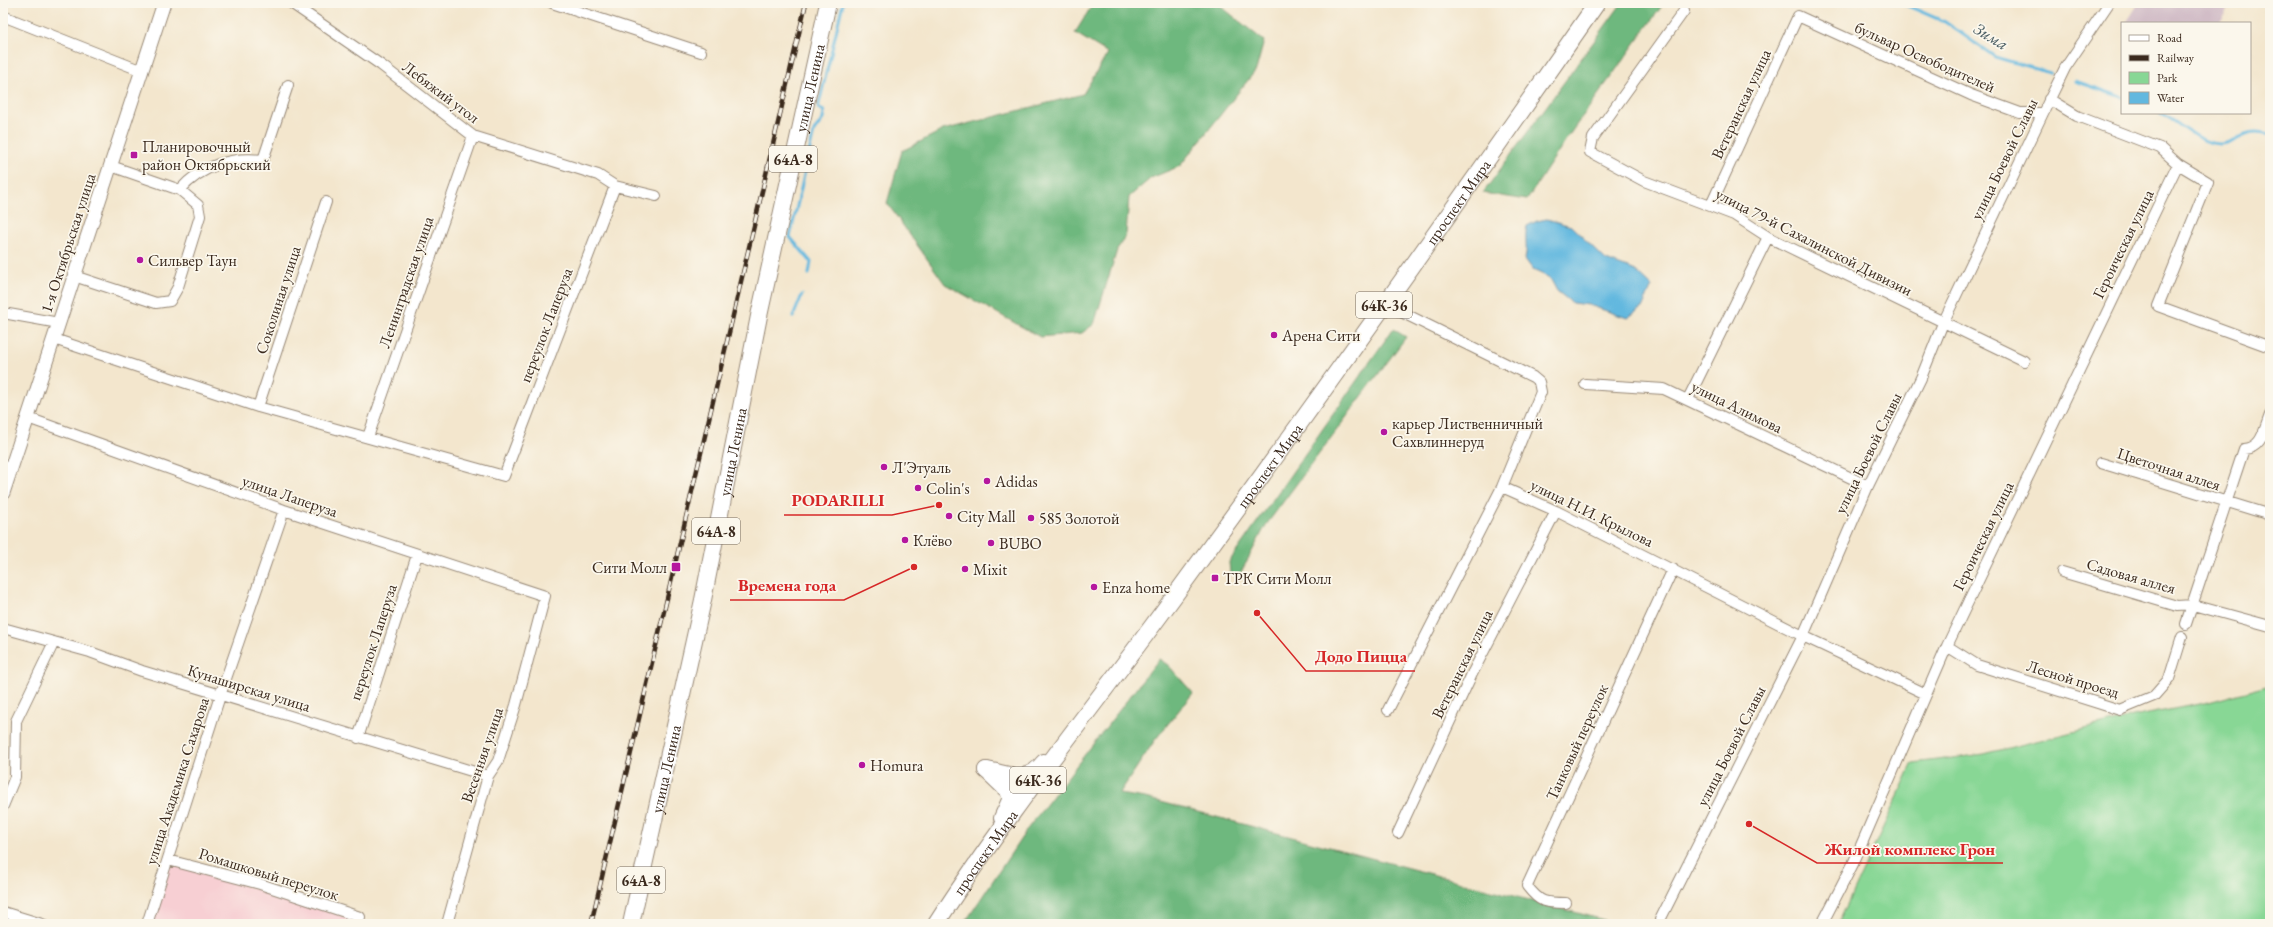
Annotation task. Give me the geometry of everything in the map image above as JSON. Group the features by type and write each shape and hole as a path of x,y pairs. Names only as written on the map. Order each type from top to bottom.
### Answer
{"main road":[{"name":"улица Ленина","path":"631,924 703,600 759,316 828,3"},
{"path":"1576,33 1581,15 1589,3"},
{"name":"проспект Мира","path":"936,924 984,854 1167,606 1486,164 1597,3"},
{"path":"984,769 1017,777 1026,776 1040,766 1053,750 1075,729"},
{"path":"984,769 1030,792"},
{"path":"984,769 1008,791 1011,798 1006,812 991,833 984,854"}],"street":[{"name":"1-я Октябрьская улица","path":"3,493 164,3"},
{"name":"Лебяжий угол","path":"291,3 381,65 472,136 598,175 616,186 656,196"},
{"path":"552,3 701,52"},
{"name":"улица Боевой Славы","path":"1660,920 1803,636 1868,486 1921,378 1943,323 2042,113 2065,68 2109,3"},
{"name":"улица 79-й Сахалинской Дивизии","path":"1684,11 1593,138 1590,152 1644,181 1711,205 1734,215 1768,237 2024,361"},
{"path":"3,16 142,71"},
{"name":"бульвар Освободителей","path":"1798,16 1971,95 2020,113 2042,113"},
{"name":"Ветеранская улица","path":"1711,205 1798,16"},
{"path":"180,190 194,176 214,165 236,160 263,160 288,85"},
{"path":"2049,100 2077,116 2160,148 2178,164 2208,182 2158,306 2270,347"},
{"name":"Ленинградская улица","path":"368,437 472,136"},
{"name":"Героическая улица","path":"1822,924 1856,858 1902,754 1947,646 2178,164"},
{"path":"74,276 156,303 170,302 178,287 200,216 197,203 180,190 111,166"},
{"name":"переулок Лаперуза","path":"368,437 504,476 616,186"},
{"name":"Соколиная улица","path":"258,407 326,202"},
{"path":"1688,399 1768,237"},
{"path":"1385,304 1539,382 1541,392 1502,487 1388,710"},
{"path":"3,313 59,323"},
{"path":"54,339 258,407 368,437"},
{"name":"улица Алимова","path":"1585,384 1664,389 1688,399 1711,412 1868,486"},
{"path":"2186,624 2228,504 2244,448 2252,448 2258,444 2270,415"},
{"name":"улица Лаперуза","path":"28,418 284,510 545,596"},
{"name":"Цветочная аллея","path":"2101,463 2228,504 2270,515"},
{"name":"улица Н.И. Крылова","path":"1502,487 1556,510 1803,636 1926,694"},
{"name":"улица Академика Сахарова","path":"147,924 220,696 284,510"},
{"name":"Ветеранская улица","path":"1398,833 1472,674 1556,510"},
{"name":"переулок Лаперуза","path":"358,738 417,555"},
{"name":"Танковый переулок","path":"1566,903 1553,903 1537,899 1527,886 1673,569"},
{"name":"Садовая аллея","path":"2062,572 2177,606 2193,605 2270,626"},
{"name":"Весенняя улица","path":"447,924 488,776 498,761 545,596"},
{"name":"Кунаширская улица","path":"3,628 90,652 142,671 220,696 488,776"},
{"name":"Лесной проезд","path":"1947,646 1977,665 2120,710 2154,696 2169,678 2182,637"},
{"path":"3,806 15,777 16,721 54,642"},
{"name":"Ромашковый переулок","path":"168,860 260,884 359,921"},
{"path":"3,912 42,924"}],"shaded area":[{"path":"2139,3 2232,3 2220,22 2127,22"},
{"path":"170,863 356,919 355,924 150,924"}],"green space":[{"path":"1097,3 1217,3 1264,41 1256,70 1180,166 1151,178 1129,197 1126,234 1117,250 1094,324 1082,333 1040,337 945,284 887,203 902,151 943,130 1083,94 1108,53 1075,33 1091,7"},
{"path":"1622,3 1664,3 1567,138 1527,200 1483,193"},
{"path":"1393,329 1406,337 1266,525 1239,576 1230,573 1229,562"},
{"path":"1159,659 1168,665 1193,693 1155,740 1119,794 1145,798 1619,924 964,924 1028,828"},
{"path":"2270,685 2270,924 1838,924 1913,763 1984,754 2133,717 2209,702"}],"water":[{"path":"1547,219 1571,226 1606,260 1636,271 1652,286 1642,308 1627,318 1589,305 1572,303 1557,291 1550,278 1533,270 1525,259 1527,226 1537,221"}],"waterway":[{"path":"809,274 811,262 790,237 814,131 823,119 824,111 818,108 843,3"},
{"name":"Зима","path":"1901,3 1945,22 1995,57 2050,73"},
{"name":"Зима","path":"2075,81 2121,97"},
{"name":"Зима","path":"2162,114 2196,136 2211,143 2226,143 2242,136 2254,133 2261,133 2270,136"},
{"path":"793,317 802,295"}],"railway":[{"path":"591,924 806,3"}],"place":[{"name":"Планировочный район Октябрьский","path":"134,155"},
{"name":"Сильвер Таун","path":"140,260"},
{"name":"Арена Сити","path":"1274,335"},
{"name":"карьер Лиственничный Сахвлиннеруд","path":"1384,432"},
{"name":"Л'Этуаль","path":"884,467"},
{"name":"Adidas","path":"987,481"},
{"name":"Colin's","path":"918,488"},
{"name":"PODARILLI","path":"939,505"},
{"name":"City Mall","path":"949,516"},
{"name":"585 Золотой","path":"1031,518"},
{"name":"Клёво","path":"905,540"},
{"name":"BUBO","path":"991,543"},
{"name":"Сити Молл","path":"676,567"},
{"name":"Времена года","path":"914,567"},
{"name":"Mixit","path":"965,569"},
{"name":"ТРК Сити Молл","path":"1215,578"},
{"name":"Enza home","path":"1094,587"},
{"name":"Додо Пицца","path":"1257,613"},
{"name":"Homura","path":"862,765"},
{"name":"Жилой комплекс Грон","path":"1749,824"}]}
